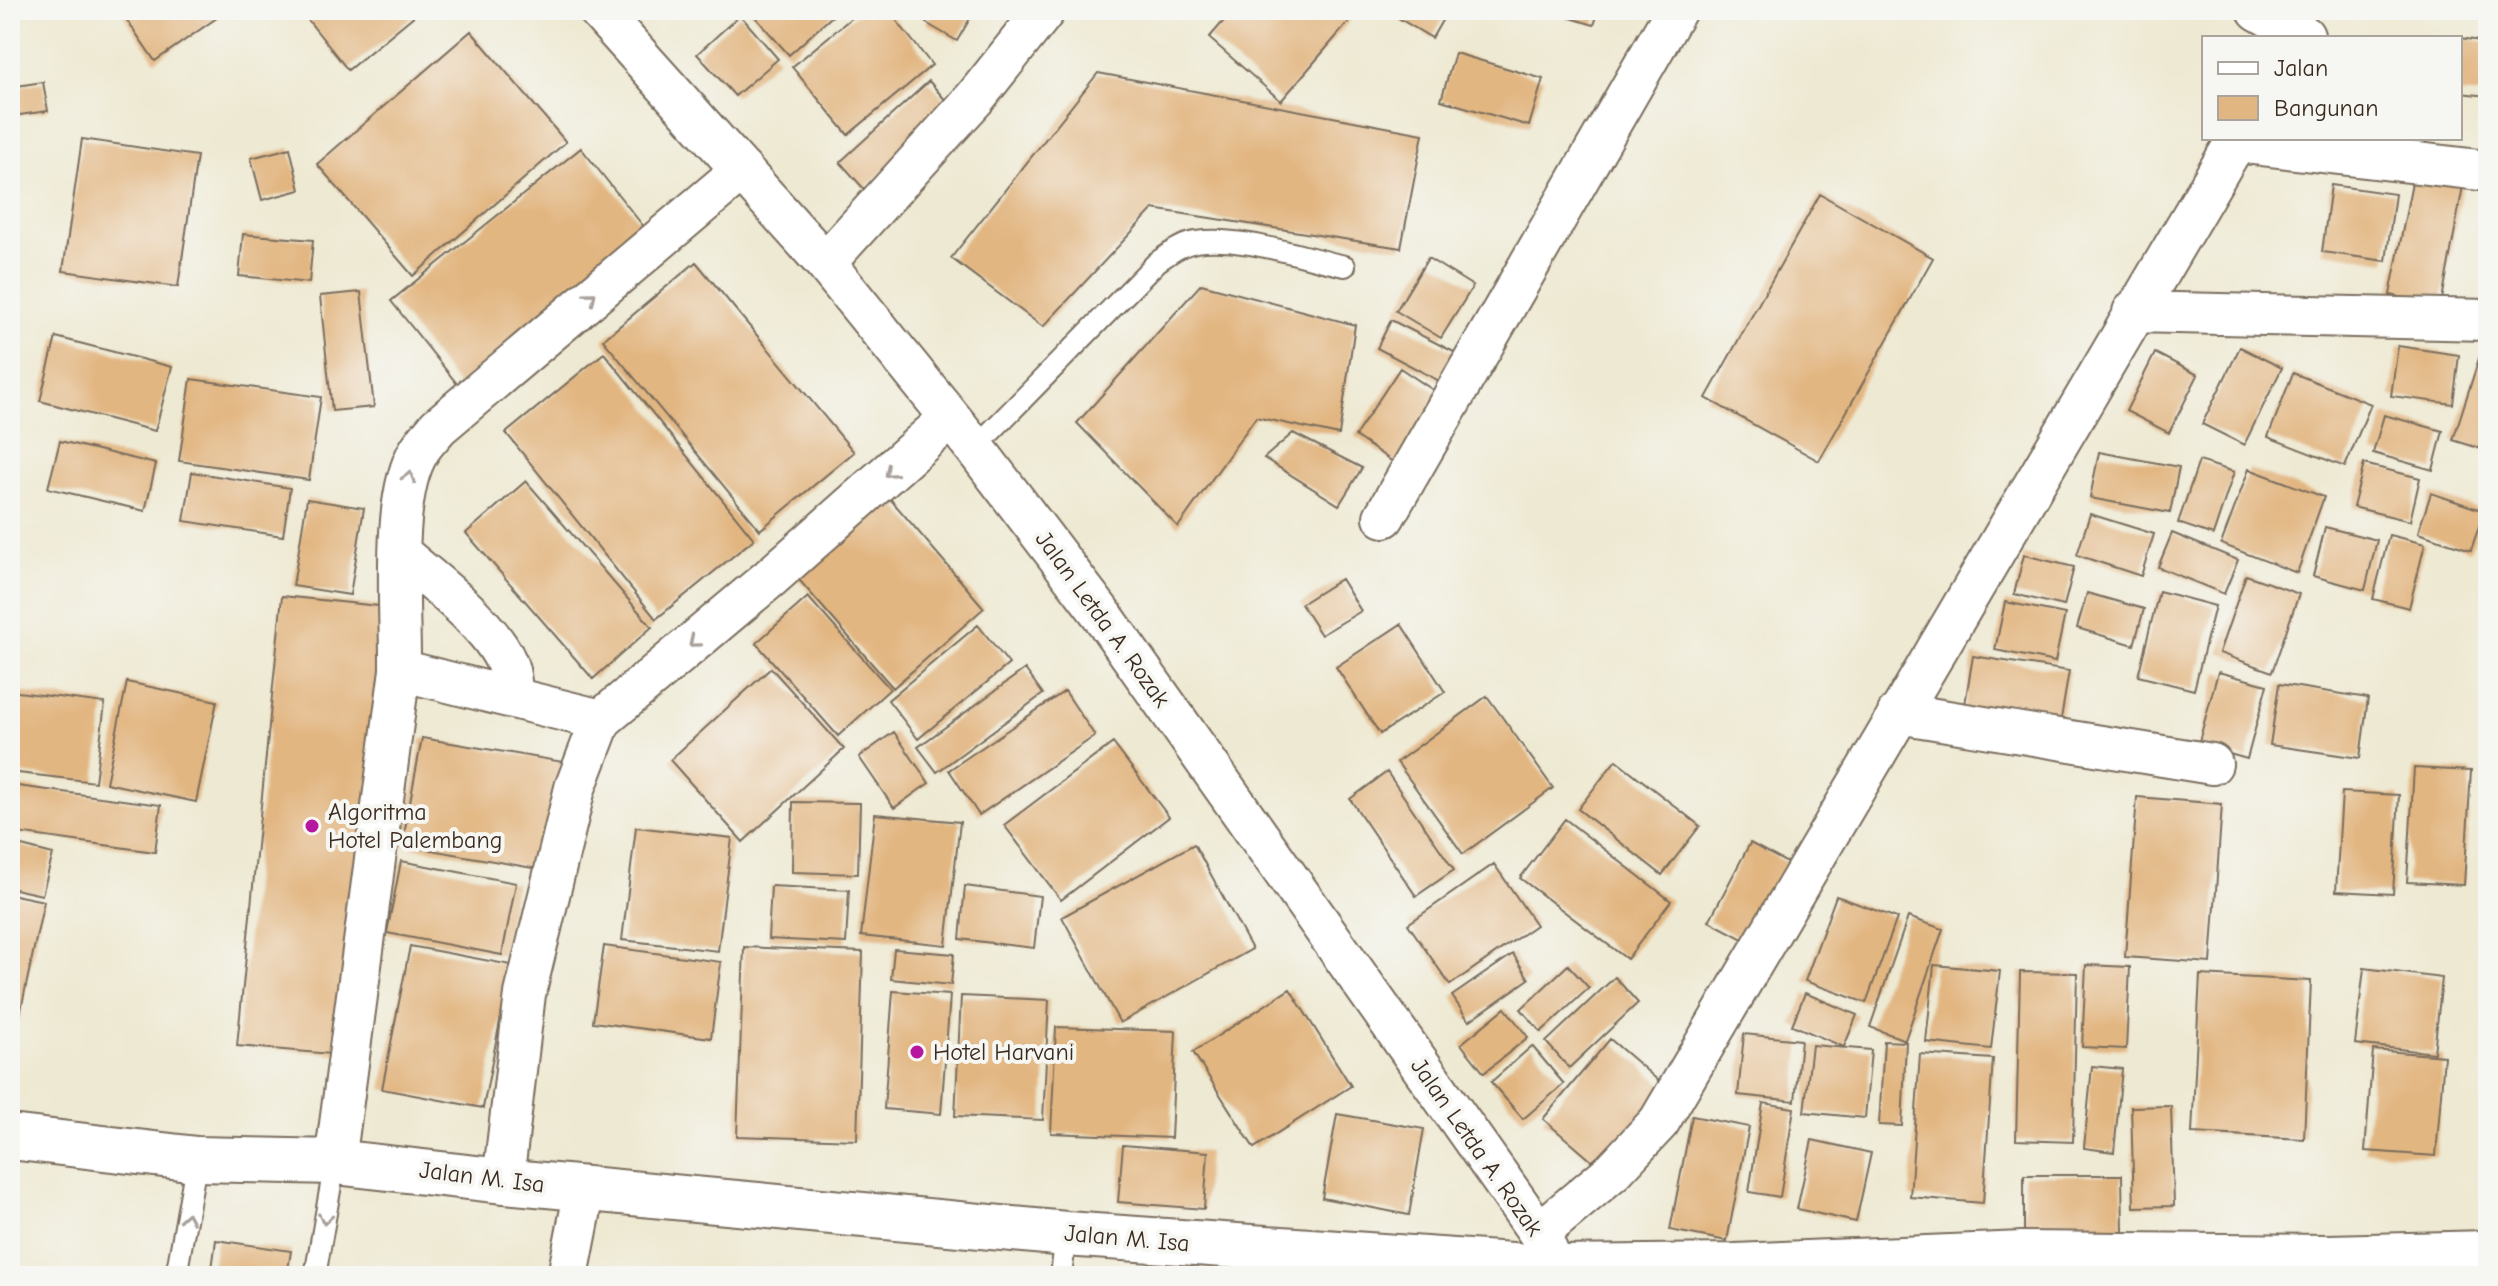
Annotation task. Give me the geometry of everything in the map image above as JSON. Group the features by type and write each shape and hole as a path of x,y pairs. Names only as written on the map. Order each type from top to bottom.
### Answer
{"main road":[{"name":"Jalan M. Isa","path":"10,1137 197,1159 335,1162 585,1189 1064,1255 1329,1265 1547,1250 1734,1271 2023,1254 2328,1266 2488,1253"}],"street":[{"name":"Jalan Letda A. Rozak","path":"598,10 825,263 948,420 975,448 1113,628 1547,1250"},
{"path":"825,263 975,98 1045,10"},
{"path":"1384,517 1676,10"},
{"path":"2258,10 2309,28"},
{"path":"1547,1250 1659,1122 2236,140 2488,171"},
{"path":"335,1162 400,670 401,554 407,480 418,452 438,427 742,170"},
{"path":"2133,312 2488,320"},
{"path":"503,1181 525,994 575,788 601,720 770,578 948,420"},
{"path":"401,554 454,600 489,637 507,664 513,695"},
{"path":"400,670 513,695 601,720"},
{"path":"1898,713 2212,764"},
{"path":"568,1276 585,1189"}],"lane":[{"path":"975,448 1157,262 1177,249 1193,242 1221,240 1345,266"},
{"path":"176,1276 197,1159"},
{"path":"315,1276 335,1162"}],"building":[{"path":"120,10 228,10 155,61"},
{"path":"300,10 421,10 348,70"},
{"path":"749,10 839,10 789,55"},
{"path":"861,10 888,10 932,65 848,135 792,67"},
{"path":"934,10 975,10 957,41 926,23"},
{"path":"1233,10 1359,10 1281,101 1209,38"},
{"path":"1385,10 1448,10 1432,38"},
{"path":"1544,10 1599,10 1594,25"},
{"path":"740,15 778,59 735,96 697,54"},
{"path":"471,31 566,142 413,276 317,164"},
{"path":"2462,38 2488,42 2488,96 2462,93"},
{"path":"1455,53 1543,79 1529,126 1441,100"},
{"path":"1098,73 1423,134 1401,248 1153,209 1043,327 951,258"},
{"path":"929,81 952,108 864,189 840,162"},
{"path":"43,82 48,111 12,116 10,87"},
{"path":"82,139 197,156 178,287 63,271"},
{"path":"290,148 300,190 262,200 251,158"},
{"path":"581,148 648,232 458,385 391,301"},
{"path":"2413,177 2463,186 2441,305 2390,295"},
{"path":"2331,185 2395,194 2386,261 2322,252"},
{"path":"1820,194 1933,258 1819,461 1706,398"},
{"path":"243,234 313,240 309,283 239,276"},
{"path":"1428,258 1473,286 1441,338 1396,311"},
{"path":"696,262 854,452 760,530 603,340"},
{"path":"1201,284 1355,325 1339,435 1256,417 1178,527 1077,423"},
{"path":"361,292 374,407 332,411 320,296"},
{"path":"1391,320 1456,353 1441,382 1377,348"},
{"path":"56,337 172,367 155,431 40,401"},
{"path":"2484,343 2488,344 2488,451 2453,440"},
{"path":"2398,346 2459,355 2453,404 2391,396"},
{"path":"2240,347 2282,368 2244,445 2202,424"},
{"path":"604,353 754,539 656,619 506,433"},
{"path":"2155,353 2198,375 2169,433 2126,411"},
{"path":"1400,368 1442,396 1396,464 1355,436"},
{"path":"2293,373 2371,404 2345,467 2268,437"},
{"path":"191,379 321,397 309,480 179,461"},
{"path":"2384,415 2443,431 2433,470 2373,453"},
{"path":"1293,433 1362,468 1339,505 1264,458"},
{"path":"60,441 156,464 145,511 48,488"},
{"path":"2099,452 2179,467 2170,513 2090,498"},
{"path":"2199,461 2234,472 2213,535 2178,523"},
{"path":"2364,464 2420,478 2410,521 2353,507"},
{"path":"2249,469 2324,497 2297,573 2221,544"},
{"path":"192,472 290,488 283,536 184,521"},
{"path":"526,481 652,627 593,679 466,533"},
{"path":"2431,493 2484,511 2471,550 2418,533"},
{"path":"886,494 984,608 893,688 794,574"},
{"path":"307,499 364,508 350,595 293,586"},
{"path":"2090,514 2154,534 2141,576 2077,555"},
{"path":"2325,527 2377,540 2365,590 2313,576"},
{"path":"2172,533 2238,560 2224,594 2158,567"},
{"path":"2389,535 2425,544 2409,608 2373,599"},
{"path":"2024,555 2074,567 2064,606 2014,594"},
{"path":"2246,575 2299,594 2272,672 2219,653"},
{"path":"1341,579 1361,611 1321,635 1301,604"},
{"path":"2159,591 2215,606 2194,690 2138,676"},
{"path":"2087,593 2144,609 2134,645 2077,628"},
{"name":"Algoritma Hotel Palembang","path":"282,596 388,607 343,1055 237,1046"},
{"path":"808,597 890,689 838,736 756,643"},
{"path":"2005,602 2065,614 2055,662 1995,650"},
{"path":"1401,624 1445,692 1380,734 1336,667"},
{"path":"978,625 1009,664 918,739 888,700"},
{"path":"1973,656 2069,671 2060,725 1964,710"},
{"path":"771,668 844,749 743,842 670,760"},
{"path":"1025,669 1043,694 937,772 918,747"},
{"path":"2218,672 2267,685 2247,759 2198,745"},
{"path":"127,682 217,701 196,802 106,783"},
{"path":"2279,684 2368,698 2360,758 2270,745"},
{"path":"10,691 105,703 95,782 10,772"},
{"path":"1065,691 1095,736 979,815 949,770"},
{"path":"1487,696 1553,788 1463,854 1397,762"},
{"path":"894,732 929,783 894,808 859,757"},
{"path":"422,738 563,762 544,870 402,845"},
{"path":"1113,743 1169,817 1061,900 1004,825"},
{"path":"1616,760 1700,826 1662,875 1578,809"},
{"path":"2414,768 2471,771 2464,885 2407,882"},
{"path":"1387,772 1454,870 1416,896 1350,799"},
{"path":"10,785 161,805 155,852 10,832"},
{"path":"2342,792 2399,795 2393,894 2336,891"},
{"path":"2137,797 2222,804 2211,963 2125,957"},
{"path":"793,802 860,803 858,874 792,872"},
{"path":"875,814 960,822 946,945 861,936"},
{"path":"1565,819 1671,901 1627,959 1520,878"},
{"path":"636,827 732,838 718,951 622,940"},
{"path":"10,843 53,854 42,895 10,888"},
{"path":"1750,843 1791,865 1750,943 1709,921"},
{"path":"1194,844 1252,949 1120,1023 1062,917"},
{"path":"401,861 516,883 502,955 387,933"},
{"path":"1494,864 1536,925 1450,985 1408,924"},
{"path":"771,886 849,890 846,943 768,939"},
{"path":"965,886 1040,896 1034,948 960,939"},
{"path":"10,894 44,901 19,1019 10,1017"},
{"path":"1836,896 1897,918 1866,1003 1805,981"},
{"path":"1908,917 1943,929 1905,1040 1870,1027"},
{"path":"410,946 511,965 483,1108 382,1089"},
{"path":"604,946 721,962 711,1038 593,1022"},
{"path":"744,947 863,952 857,1140 737,1136"},
{"path":"894,949 954,954 951,985 891,979"},
{"path":"1513,954 1529,979 1469,1021 1452,996"},
{"path":"1568,965 1589,988 1541,1032 1521,1009"},
{"path":"1934,965 2000,971 1991,1049 1926,1042"},
{"path":"2086,965 2130,967 2126,1049 2082,1047"},
{"path":"2364,968 2442,978 2434,1053 2355,1044"},
{"path":"2020,972 2077,973 2073,1142 2016,1140"},
{"path":"2200,975 2311,981 2304,1139 2192,1133"},
{"path":"1615,977 1638,1003 1569,1068 1546,1042"},
{"path":"1290,989 1351,1086 1254,1148 1193,1052"},
{"name":"Hotel Harvani","path":"893,991 950,995 941,1114 884,1109"},
{"path":"1805,993 1857,1015 1844,1047 1792,1025"},
{"path":"961,996 1049,1000 1043,1120 955,1116"},
{"path":"1505,1008 1528,1037 1484,1073 1461,1044"},
{"path":"1056,1027 1176,1031 1171,1138 1051,1133"},
{"path":"1744,1034 1801,1040 1795,1101 1738,1095"},
{"path":"1610,1039 1667,1088 1600,1168 1543,1119"},
{"path":"1884,1041 1906,1042 1902,1126 1879,1125"},
{"path":"1812,1045 1871,1050 1865,1118 1804,1112"},
{"path":"1532,1046 1564,1084 1523,1119 1491,1082"},
{"path":"2373,1050 2444,1056 2436,1156 2365,1151"},
{"path":"1920,1054 1993,1059 1983,1203 1910,1197"},
{"path":"2092,1066 2122,1069 2114,1152 2084,1148"},
{"path":"1763,1103 1794,1108 1780,1197 1749,1192"},
{"path":"2171,1106 2174,1206 2134,1207 2131,1107"},
{"path":"1337,1114 1424,1129 1409,1215 1322,1198"},
{"path":"1692,1116 1749,1127 1727,1241 1670,1230"},
{"path":"1812,1140 1871,1153 1856,1222 1797,1209"},
{"path":"1123,1145 1208,1152 1204,1209 1118,1202"},
{"path":"2024,1175 2122,1175 2123,1232 2024,1232"},
{"path":"216,1240 291,1251 287,1276 211,1276"}],"place":[{"name":"Algoritma Hotel Palembang","path":"312,826"},
{"name":"Hotel Harvani","path":"917,1052"}]}
